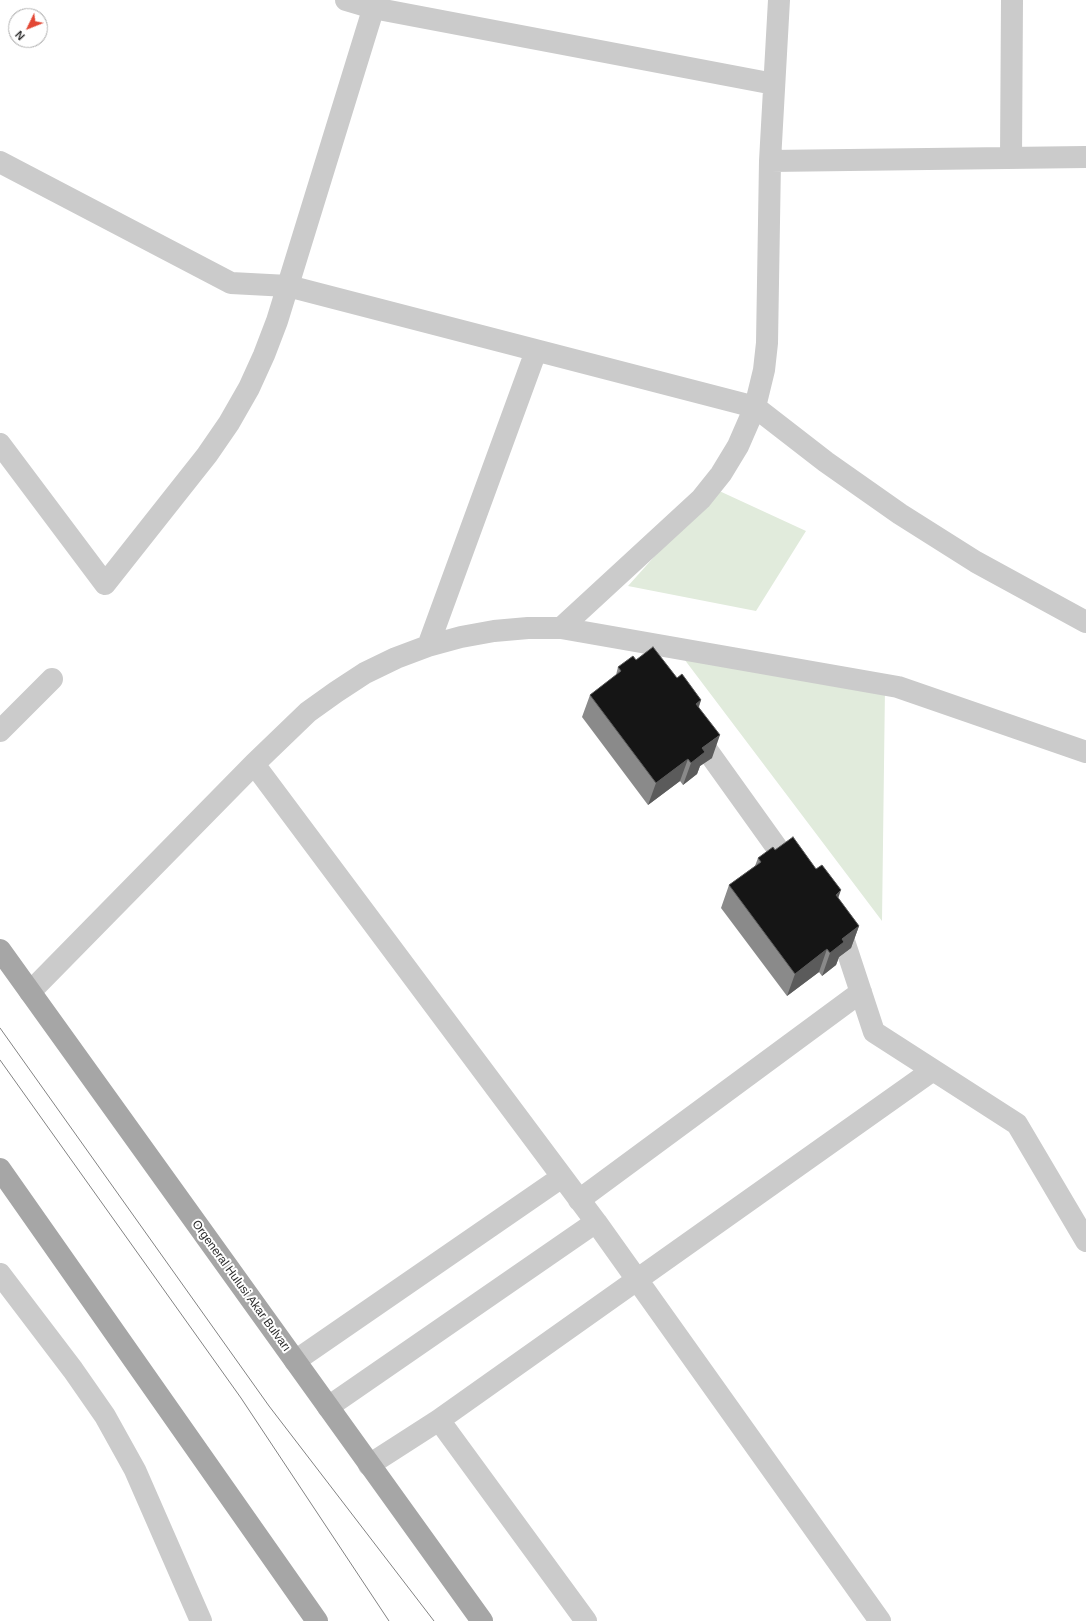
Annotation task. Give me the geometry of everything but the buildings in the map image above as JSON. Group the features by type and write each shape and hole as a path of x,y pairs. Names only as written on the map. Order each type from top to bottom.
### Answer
{"main road":[{"name":"Orgeneral Hulusi Akar Bulvarı","path":"0,950 482,1621"},
{"path":"0,1169 317,1621"}],"street":[{"path":"346,0 375,4 774,84"},
{"path":"561,628 701,499 721,474 738,446 755,407 764,370 766,343 770,161 779,0"},
{"path":"1011,158 1012,0"},
{"path":"0,444 105,584 207,455 229,423 249,388 277,321 375,4"},
{"path":"770,161 1086,157"},
{"path":"0,162 231,283 288,286 755,407 826,462 900,514 976,562 1086,622"},
{"path":"428,646 536,351"},
{"path":"30,992 254,764 308,712 365,673 396,658 428,646 461,637 494,631 528,628 561,628 898,687 1086,752"},
{"path":"629,640 647,666"},
{"path":"0,731 52,679"},
{"path":"684,717 807,890"},
{"path":"254,764 596,1222 880,1621"},
{"path":"821,909 844,941 874,1032 1017,1124 1086,1241"},
{"path":"579,1200 861,992"},
{"path":"369,1464 439,1420 932,1070"},
{"path":"295,1361 562,1176"},
{"path":"328,1406 596,1222"},
{"path":"0,1274 73,1370 105,1416 135,1470 201,1621"},
{"path":"439,1420 586,1621"}],"green space":[{"path":"715,489 806,531 756,611 628,586"},
{"path":"669,639 885,687 882,921"}],"tram line":[{"path":"0,1028 269,1406 434,1621"},
{"path":"0,1060 241,1398 389,1621"}]}
